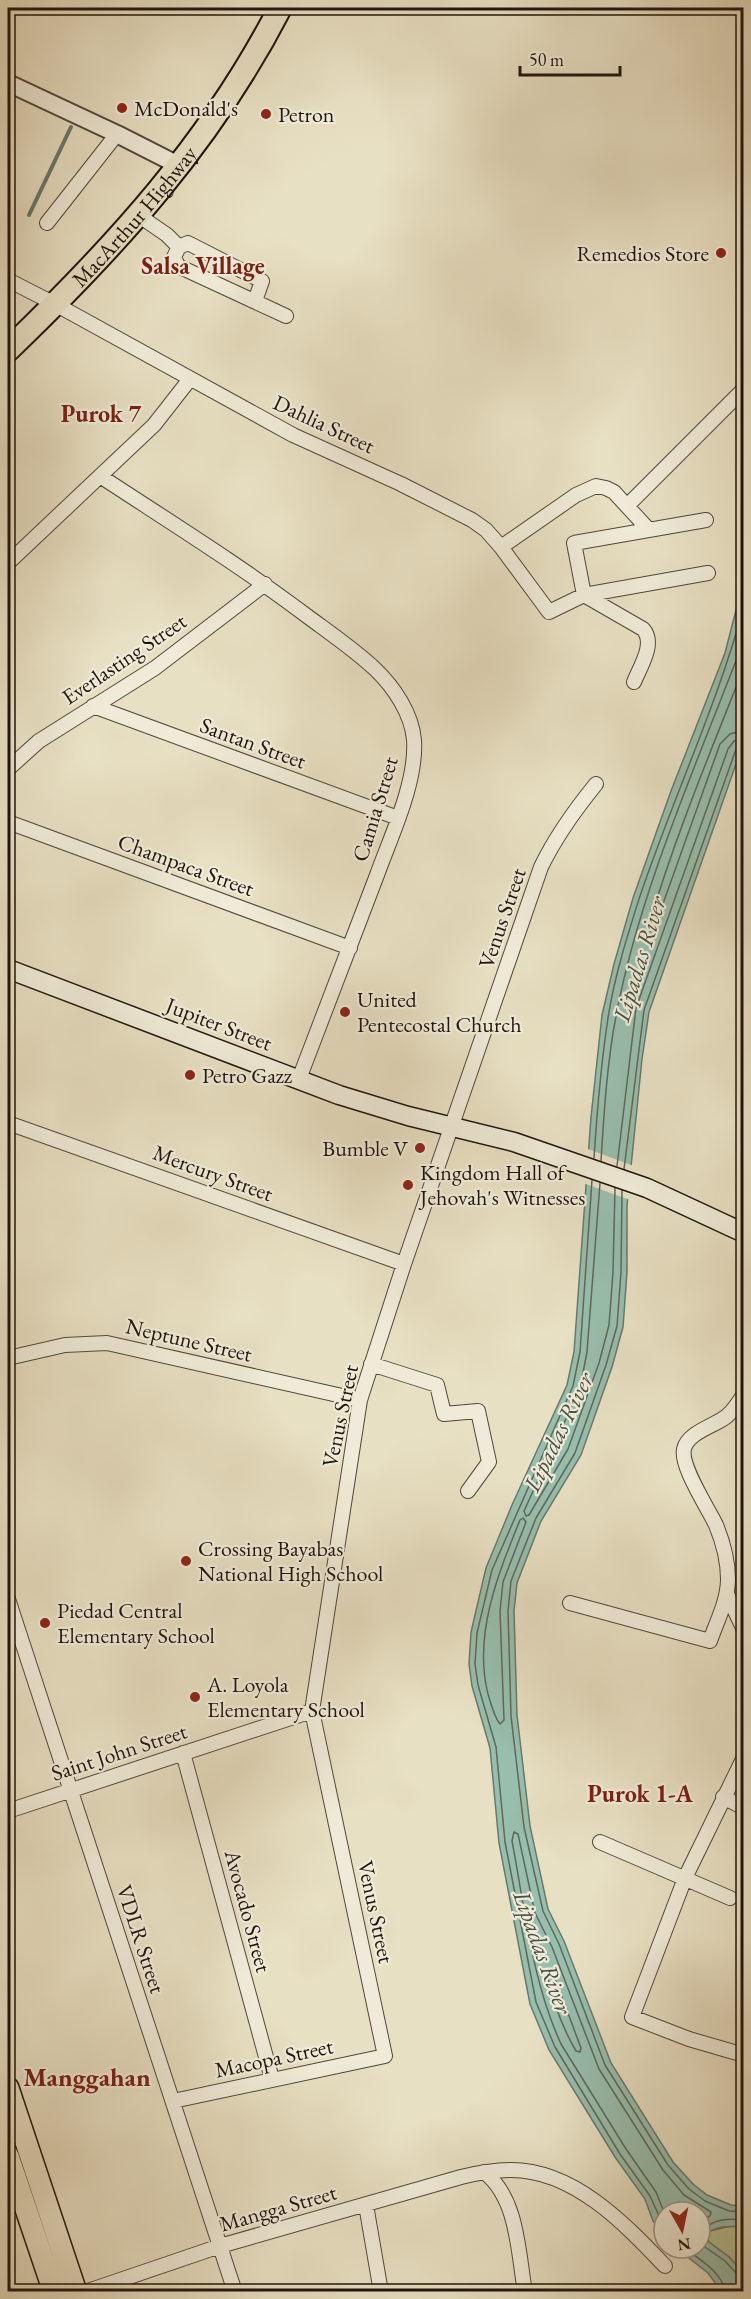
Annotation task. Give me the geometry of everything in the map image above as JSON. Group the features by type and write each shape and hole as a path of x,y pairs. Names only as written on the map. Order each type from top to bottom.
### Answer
{"highway":[{"name":"MacArthur Highway","path":"8,350 55,304 180,166 236,86 280,8"}],"main road":[{"name":"Jupiter Street","path":"8,969 374,1106 549,1153 647,1188 744,1233"},
{"path":"8,2088 76,2292"},
{"path":"8,2156 54,2292"}],"street":[{"path":"8,83 180,166"},
{"path":"47,223 117,134"},
{"path":"138,215 167,235 179,247"},
{"path":"255,301 262,281 188,243 179,247 174,258 178,266 286,316"},
{"name":"Dahlia Street","path":"8,280 293,435 373,470 453,509 486,530 549,612 584,596"},
{"path":"8,563 154,425 190,379"},
{"path":"628,505 744,389"},
{"name":"Camia Street","path":"100,476 265,584 369,664 390,686 402,703 410,722 414,740 409,780 398,818 299,1079"},
{"path":"501,547 587,488 596,486 606,488 628,505 649,530"},
{"path":"584,596 574,543 706,520"},
{"path":"584,596 708,573"},
{"name":"Everlasting Street","path":"8,769 39,741 155,668 265,584"},
{"path":"584,596 643,628 647,633 649,645 634,682"},
{"name":"Santan Street","path":"93,706 398,818"},
{"name":"Venus Street","path":"385,2055 312,1711 360,1400 404,1264 541,867 554,840 596,784"},
{"name":"Champaca Street","path":"8,822 350,948"},
{"name":"Mercury Street","path":"8,1123 404,1264"},
{"name":"Neptune Street","path":"8,1358 65,1345 107,1343 360,1400"},
{"path":"371,1364 437,1385 444,1414 478,1411 489,1461 468,1491"},
{"path":"570,1603 710,1641 727,1594 726,1559 722,1542 688,1468 683,1450 692,1437 727,1416 744,1394"},
{"path":"727,1594 744,1630"},
{"name":"VDLR Street","path":"8,1599 234,2292"},
{"name":"Saint John Street","path":"8,1811 312,1711"},
{"name":"Avocado Street","path":"183,1753 272,2079"},
{"path":"744,1756 685,1878 632,2018 689,2039 744,2055"},
{"path":"723,1797 744,1808"},
{"path":"600,1842 730,1898"},
{"name":"Macopa Street","path":"173,2101 385,2055"},
{"name":"Mangga Street","path":"85,2292 220,2246 484,2172 512,2170 532,2172 572,2188 610,2211 665,2266"},
{"path":"484,2172 500,2187 509,2208 525,2292"},
{"path":"366,2205 381,2292"}],"shaded area":[{"path":"735,2225 743,2226 743,2272 729,2257 712,2244 712,2230"}],"water":[{"name":"Lipadas River","path":"743,583 743,744 649,1012 627,1206 627,1272 623,1327 612,1367 581,1455 541,1521 517,1583 514,1611 517,1715 530,1826 548,1909 564,1941 611,2063 673,2162 693,2184 707,2195 731,2205 743,2206 743,2226 721,2227 712,2230 712,2200 652,2200 652,2218 645,2199 615,2157 549,2050 530,2004 499,1843 490,1748 472,1686 469,1664 471,1632 486,1568 567,1385 574,1352 591,1117 602,1015 614,964 633,898 671,791 725,653"},
{"path":"712,2244 729,2257 743,2272 743,2291 721,2291 708,2273 691,2260 712,2260"}],"pier":[{"path":"585,1148 634,1166 630,1200 583,1183"}],"waterway":[{"path":"29,215 71,127"}],"place":[{"name":"McDonald's","path":"122,108"},
{"name":"Petron","path":"266,114"},
{"name":"Remedios Store","path":"721,253"},
{"name":"United Pentecostal Church","path":"345,1012"},
{"name":"Petro Gazz","path":"190,1075"},
{"name":"Bumble V","path":"420,1148"},
{"name":"Kingdom Hall of Jehovah's Witnesses","path":"408,1185"},
{"name":"Crossing Bayabas National High School","path":"186,1561"},
{"name":"Piedad Central Elementary School","path":"45,1623"},
{"name":"A. Loyola Elementary School","path":"195,1697"}],"district":[{"name":"Salsa Village","path":"203,265"},
{"name":"Purok 7","path":"101,413"},
{"name":"Purok 1-A","path":"640,1793"},
{"name":"Manggahan","path":"87,2077"}]}
